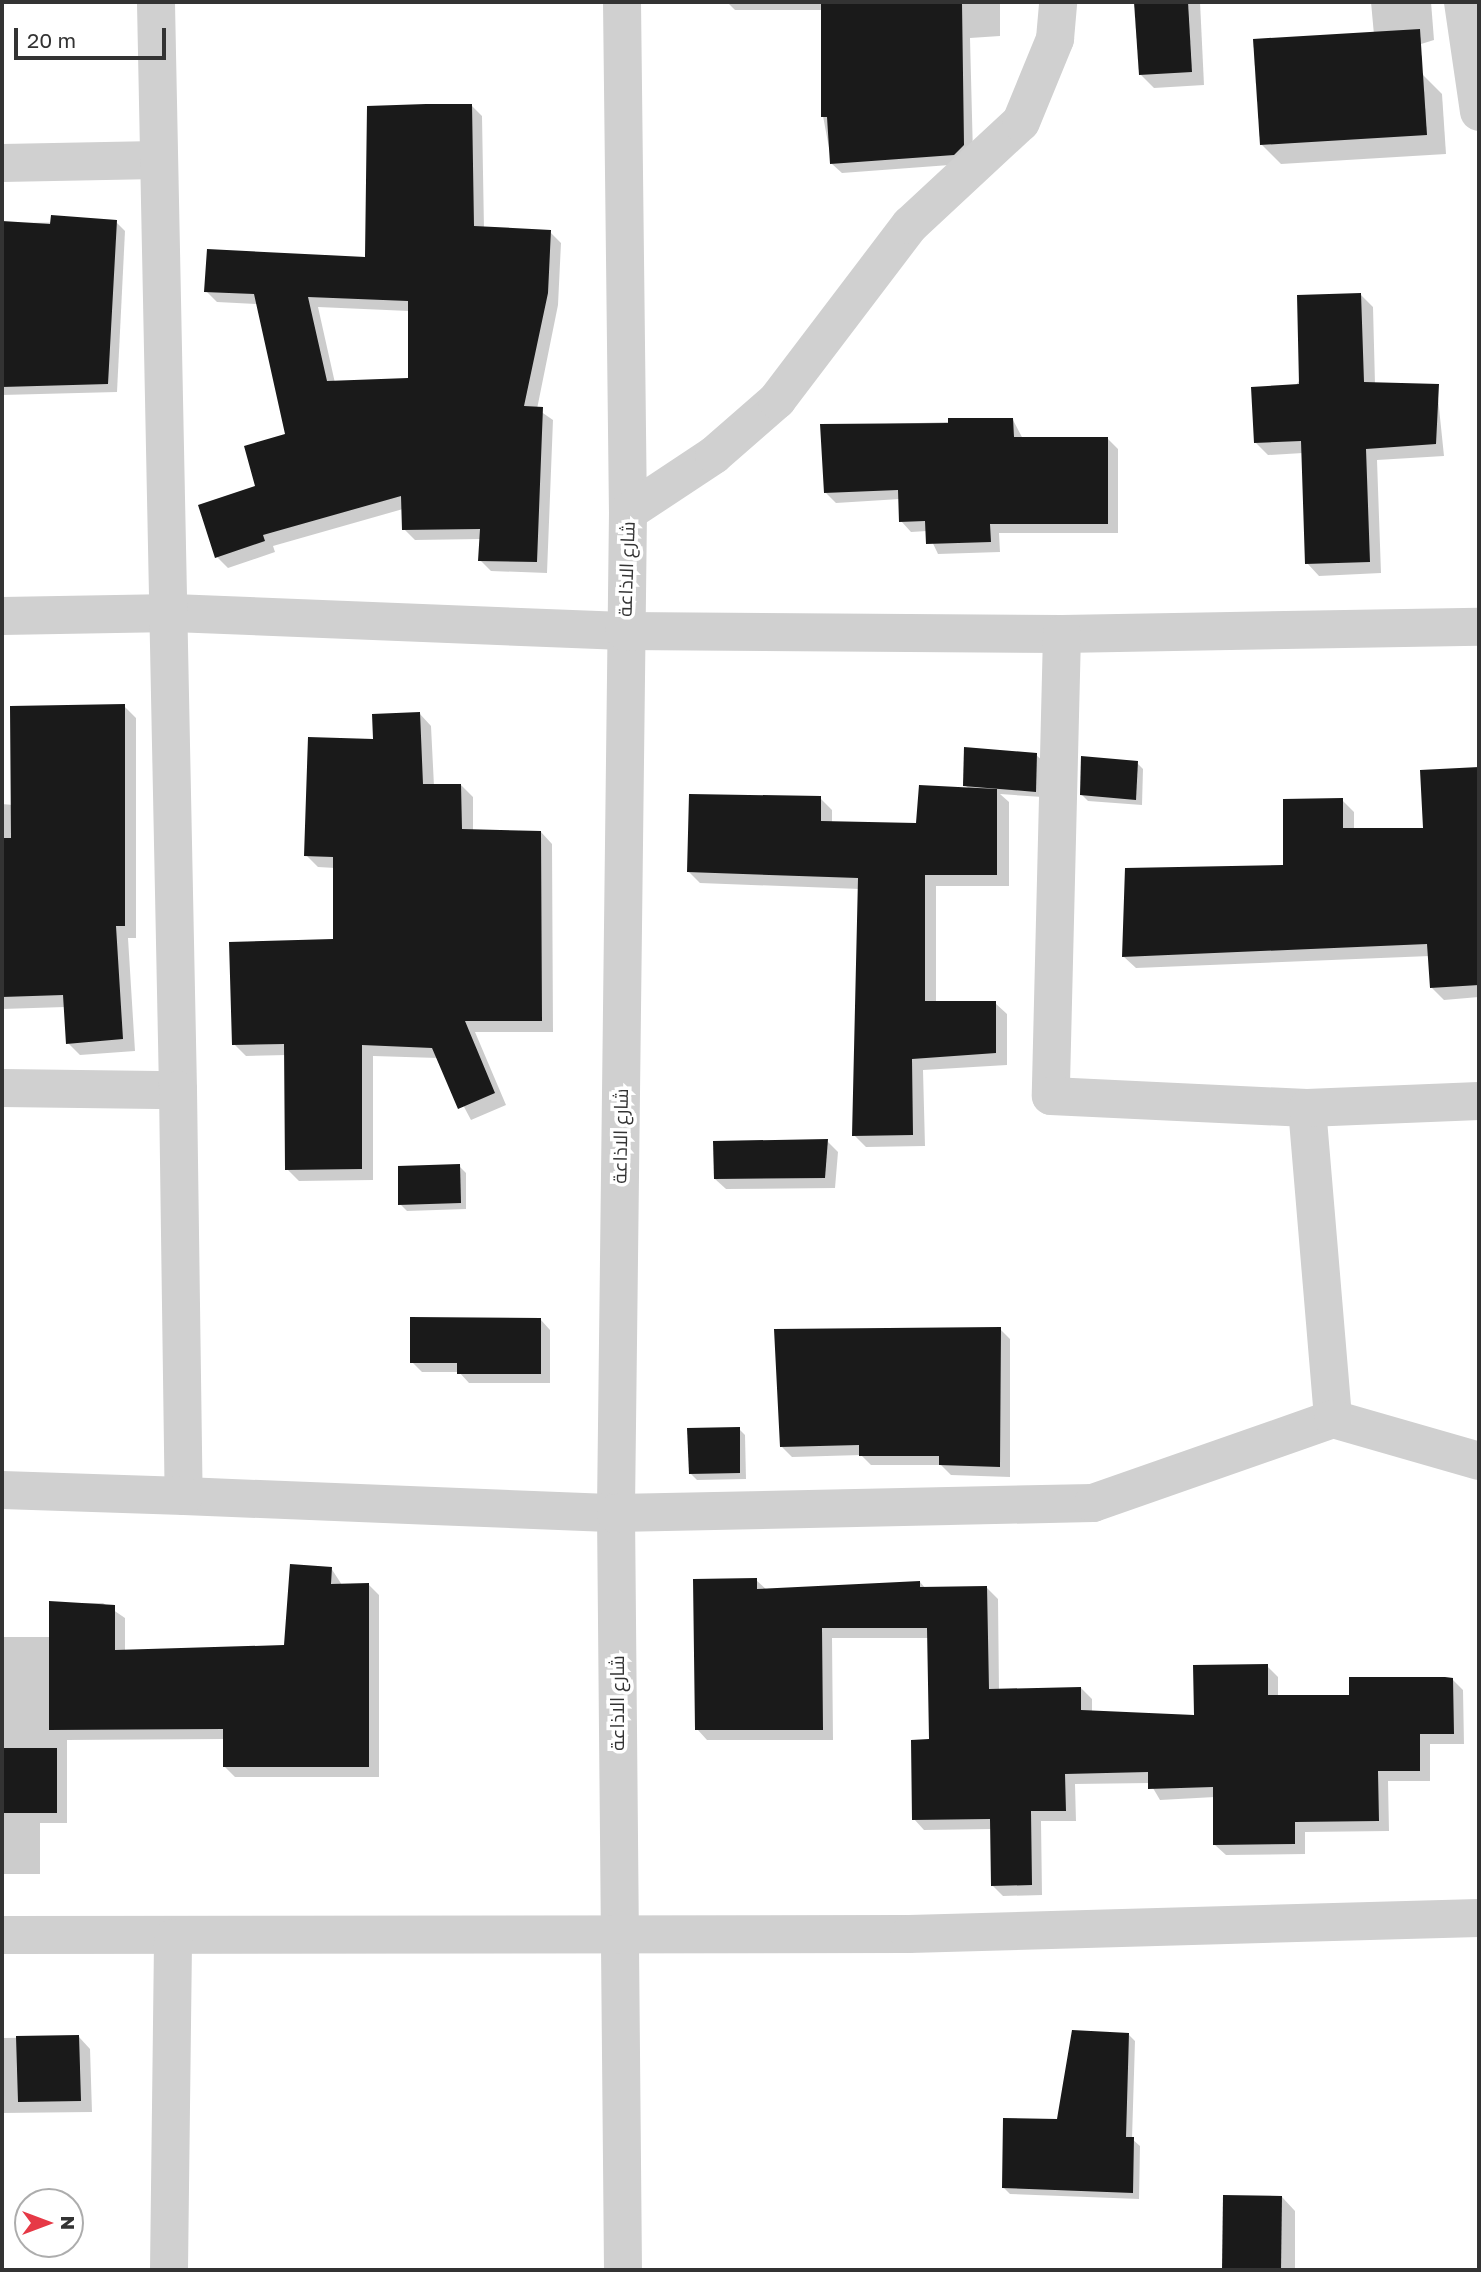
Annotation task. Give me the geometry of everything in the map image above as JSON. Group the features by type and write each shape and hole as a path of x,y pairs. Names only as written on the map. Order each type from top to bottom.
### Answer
{"street":[{"path":"156,2 157,160 173,613 184,1496"},
{"name":"شارع الاذاعة","path":"622,2 628,512 624,631 616,1513 623,2270"},
{"path":"628,512 714,455 777,400 910,225 1021,122 1055,39 1058,2"},
{"path":"1463,2 1479,112"},
{"path":"2,163 157,160"},
{"path":"2,615 173,613 624,631 1062,634 1479,627"},
{"path":"1062,634 1051,1096 1307,1108 1479,1101"},
{"path":"2,1088 178,1090"},
{"path":"1307,1108 1333,1419"},
{"path":"2,1490 616,1513 1093,1503 1333,1419 1479,1461"},
{"path":"2,1935 173,1938 618,1933 909,1934 1479,1918"},
{"path":"169,2270 173,1938"}],"building":[{"path":"1134,2 1188,2 1192,72 1139,75"},
{"path":"821,3 962,3 964,145 954,155 830,164 827,117 821,117"},
{"path":"1420,29 1427,135 1260,145 1253,39"},
{"path":"472,104 474,226 551,230 548,293 524,406 543,407 537,562 478,561 480,529 402,530 401,496 263,535 265,541 215,558 198,505 255,486 244,446 285,434 254,294 204,292 207,249 365,257 367,106","holes":["308,297 408,301 408,378 327,381"]},
{"path":"51,215 117,220 108,384 2,387 2,221 50,224"},
{"path":"1361,293 1364,382 1439,384 1436,444 1366,449 1370,562 1305,564 1301,441 1254,443 1251,387 1299,384 1297,295"},
{"path":"948,418 1013,418 1014,437 1108,437 1108,524 990,524 991,542 926,544 925,521 899,522 898,490 824,493 820,424 948,423"},
{"path":"125,704 125,926 116,926 123,1039 66,1044 63,995 2,997 2,838 11,838 10,706"},
{"path":"420,712 423,784 461,784 462,829 541,831 542,1021 465,1021 495,1093 458,1109 432,1048 362,1045 362,1169 285,1170 284,1044 232,1045 229,942 333,939 333,857 304,856 308,737 373,739 372,714"},
{"path":"964,747 1037,753 1036,792 963,786"},
{"path":"1081,756 1138,761 1136,800 1080,795"},
{"path":"1479,767 1479,985 1430,988 1427,944 1122,957 1125,868 1283,865 1283,799 1343,798 1343,828 1423,828 1420,770"},
{"path":"919,785 997,789 997,875 925,875 925,1001 996,1001 996,1053 912,1059 913,1135 852,1136 858,878 687,872 689,794 821,796 821,821 916,823"},
{"path":"828,1139 825,1178 714,1179 713,1141"},
{"path":"460,1164 461,1203 398,1205 398,1166"},
{"path":"410,1317 541,1318 541,1374 457,1374 457,1363 410,1363"},
{"path":"1001,1327 1000,1467 939,1465 939,1456 859,1456 859,1445 780,1447 774,1329"},
{"path":"740,1427 740,1473 689,1474 687,1428"},
{"path":"290,1564 332,1567 331,1584 369,1583 369,1767 223,1767 223,1729 49,1730 49,1601 115,1605 115,1650 284,1645"},
{"path":"757,1578 757,1589 920,1581 920,1587 987,1586 989,1689 1081,1687 1081,1710 1194,1715 1193,1665 1268,1664 1268,1695 1349,1695 1349,1677 1453,1678 1454,1734 1420,1734 1420,1771 1378,1771 1379,1821 1295,1822 1295,1844 1213,1845 1213,1787 1148,1789 1148,1772 1065,1774 1066,1811 1031,1811 1032,1885 991,1886 990,1819 912,1820 911,1740 929,1739 927,1628 822,1628 823,1730 695,1730 693,1579"},
{"path":"2,1748 57,1748 57,1813 2,1813"},
{"path":"1072,2030 1129,2033 1126,2137 1134,2137 1133,2193 1002,2188 1003,2118 1057,2119"},
{"path":"79,2035 81,2101 18,2102 16,2036"},
{"path":"1223,2195 1282,2196 1281,2270 1222,2270"}]}
